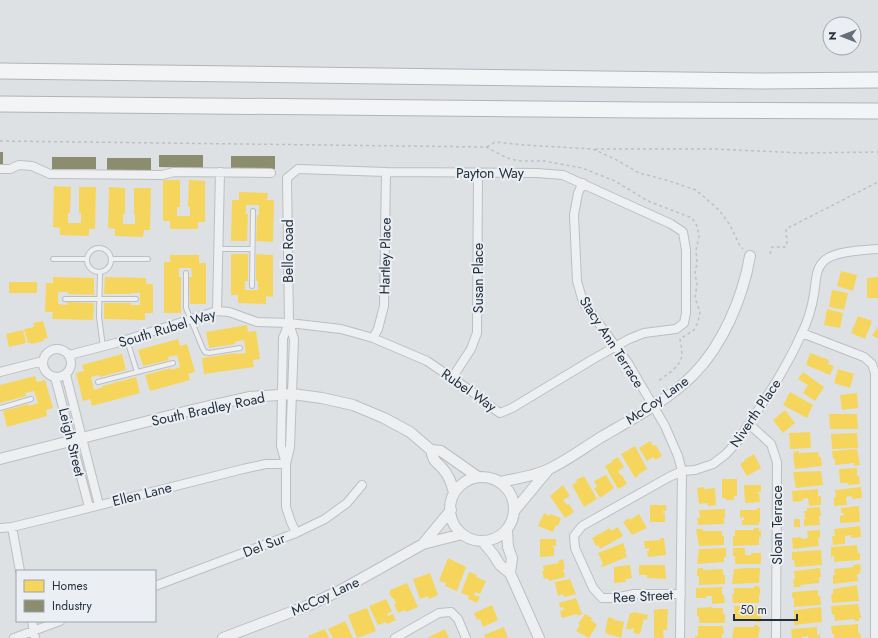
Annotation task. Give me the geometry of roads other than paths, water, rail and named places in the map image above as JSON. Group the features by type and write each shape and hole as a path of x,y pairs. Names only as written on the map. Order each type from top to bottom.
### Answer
{"highway":[{"path":"0,71 761,81 878,80"},
{"path":"0,104 878,111"}],"street":[{"path":"0,169 10,169 19,165 32,166 50,174 162,175 174,172 271,173"},
{"name":"Payton Way","path":"287,178 298,169 386,172 537,173 563,175 671,224 683,232 686,250 686,312 684,323"},
{"path":"217,311 217,248 220,172"},
{"name":"Hartley Place","path":"373,338 378,329 384,306 386,172"},
{"name":"Susan Place","path":"452,378 471,349 477,333 478,172"},
{"name":"Bello Road","path":"287,178 288,323 294,339 287,394 290,448 286,464 286,506 296,533"},
{"name":"Stacy Ann Terrace","path":"583,183 578,193 574,215 577,281 583,302 628,363 665,426 678,456 682,471 680,638"},
{"name":"Niverth Place","path":"574,536 582,526 682,471 695,470 713,464 726,454 737,442 791,357 802,333 814,295 817,273 822,263 829,256 878,249"},
{"name":"McCoy Lane","path":"499,482 517,479 548,470 653,406 693,375 715,345 733,313 739,298 750,256"},
{"name":"South Rubel Way","path":"69,355 128,340 217,311 229,312 257,322 288,323"},
{"name":"Rubel Way","path":"288,323 341,329 373,338 427,361 500,413 512,408 628,339 644,333 676,328 684,323"},
{"path":"802,333 864,357 872,364 875,373 875,638"},
{"path":"0,372 43,361 49,351 54,349 65,351 69,355"},
{"name":"Leigh Street","path":"69,355 71,365 70,371 66,375 89,507"},
{"name":"Leigh Street","path":"43,361 43,367 46,372 55,378 99,505"},
{"path":"55,378 66,375"},
{"name":"South Bradley Road","path":"0,459 249,397 287,394 322,398 353,405 384,418 410,432 431,450 441,451 478,477"},
{"name":"Sloan Terrace","path":"749,424 771,444 777,462 776,638"},
{"name":"South Bradley Road","path":"431,450 433,461 442,469 451,481 454,493"},
{"name":"Ellen Lane","path":"0,528 12,527 243,469 266,464 286,464"},
{"name":"McCoy Lane","path":"515,510 548,470"},
{"path":"478,477 492,478 499,482 506,487 514,501 515,510 511,524 507,530 496,538 483,542 474,541 462,534 454,525 450,514 450,503 454,493 464,482 478,477"},
{"name":"Del Sur","path":"156,586 296,533 333,515 362,485"},
{"name":"McCoy Lane","path":"423,544 450,510"},
{"path":"12,527 20,570"},
{"path":"507,530 508,547 512,558 510,573"},
{"name":"McCoy Lane","path":"223,638 307,606 344,589 423,544 462,534"},
{"name":"Ree Street","path":"574,536 575,548 593,588 602,598 615,598 634,594 681,594"},
{"path":"483,542 500,565 510,573 539,638"},
{"path":"395,638 439,614 451,612 458,619 466,638"},
{"path":"32,622 35,634 40,638"},
{"path":"14,638 35,634 58,622"}],"lane":[{"path":"252,286 253,211"},
{"path":"99,247 108,251 112,259 108,268 100,272 91,269 88,265 87,259 90,251 99,247"},
{"path":"217,248 252,248"},
{"path":"53,259 87,259"},
{"path":"112,259 148,259"},
{"path":"100,272 99,317 103,347"},
{"path":"186,273 185,303 203,349 209,353 240,348"},
{"path":"65,299 136,299"},
{"path":"128,340 137,372"},
{"path":"98,382 173,363"},
{"path":"0,408 31,399"}]}
